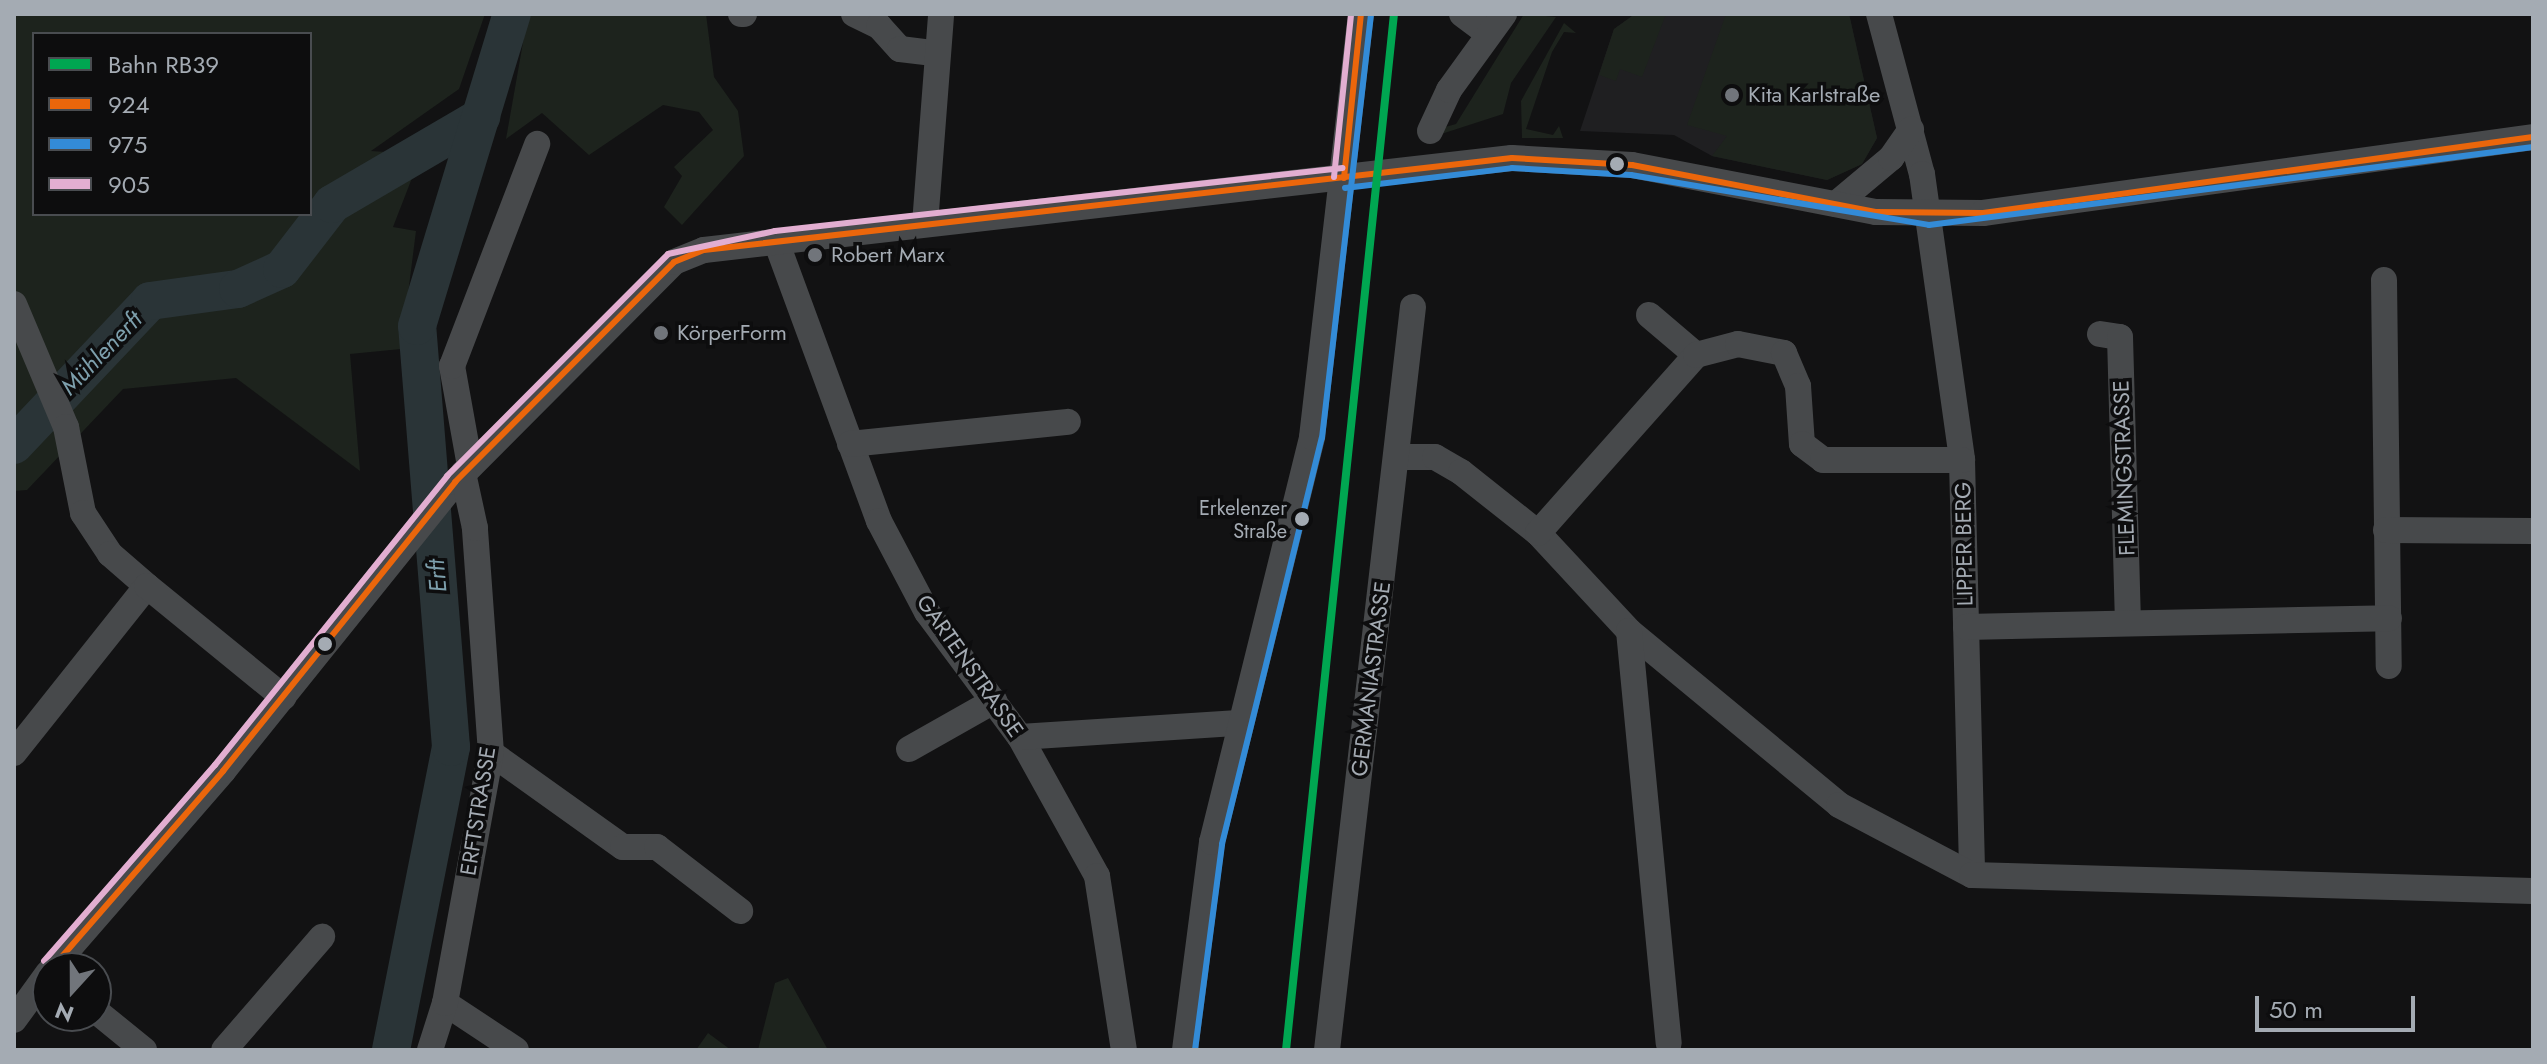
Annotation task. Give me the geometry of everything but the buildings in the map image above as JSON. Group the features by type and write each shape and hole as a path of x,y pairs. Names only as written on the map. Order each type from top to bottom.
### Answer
{"street":[{"path":"854,14 879,26 900,49 938,54"},
{"path":"925,224 941,14"},
{"path":"1185,1050 1212,842 1312,437 1361,14"},
{"path":"1430,131 1496,23 1462,14"},
{"name":"LIPPER BERG","path":"1879,14 1911,129 1929,215 1962,460 1972,875"},
{"path":"1836,204 1891,158 1911,129"},
{"path":"66,952 283,697 400,546 463,474 674,262 776,241 1540,159 1632,165 1836,204 1929,215 2533,137"},
{"name":"ERFTSTRASSE","path":"430,1050 445,1003 491,753 475,528 463,474 452,366 537,144"},
{"name":"GARTENSTRASSE","path":"776,241 850,444 927,612 1020,737 1097,876 1124,1050"},
{"path":"2384,280 2389,666"},
{"path":"14,304 66,427 83,513 110,554 283,697"},
{"name":"GERMANIASTRASSE","path":"1327,1050 1413,307"},
{"path":"1649,315 1696,355"},
{"name":"FLEMINGSTRASSE","path":"2100,334 2120,337 2128,619"},
{"path":"1538,533 1696,355 1738,344 1784,353 1798,386 1802,444 1823,460 1962,460"},
{"path":"850,444 1068,422"},
{"path":"1398,457 1435,457 1538,533 1629,631 1839,805 1972,875 2530,897"},
{"path":"2386,530 2533,531"},
{"path":"14,753 147,586"},
{"path":"1966,627 2128,619 2389,618"},
{"path":"1629,631 1669,1043"},
{"path":"909,749 994,701"},
{"path":"1020,737 1239,723"},
{"path":"491,753 623,847 657,847 740,911"},
{"path":"224,1050 322,937"},
{"path":"14,1020 32,995"},
{"path":"445,1003 516,1050"},
{"path":"112,1024 144,1050"}],"shaded area":[{"path":"14,14 485,14 459,89 371,151 400,153 412,178 393,227 416,231 401,349 350,354 360,471 236,378 123,389 27,490 14,491"},
{"path":"528,14 706,14 714,77 738,111 744,156 682,225 664,207 682,176 674,167 713,130 699,112 663,105 589,155 542,113 506,139"},
{"path":"1524,14 1556,17 1511,83 1503,114 1432,137 1431,131 1456,124"},
{"name":"Kita Karlstraße","path":"1635,14 1849,14 1877,138 1862,164 1827,180 1712,156 1674,135 1580,131 1614,29"},
{"path":"1635,14 1666,14 1642,77 1620,69 1616,81 1599,75 1614,29"},
{"name":"Kita Karlstraße","path":"1726,14 1849,14 1877,138 1862,164 1827,180 1712,156 1727,136 1687,125"},
{"path":"1564,23 1576,33 1564,32 1552,52 1526,129 1553,135 1559,126 1563,138 1522,138 1521,101"},
{"path":"788,978 828,1050 758,1050 775,983"},
{"path":"708,1033 731,1050 696,1050"}],"waterway":[{"name":"Erft","path":"391,1050 451,747 417,326 512,14"},
{"name":"Mühlenerft","path":"14,445 150,301 238,289 282,269 332,204 481,117"}],"rail line":[{"name":"RB39","path":"1286,1050 1394,14"}],"transit line":[{"name":"905","path":"1334,177 1351,14"},
{"name":"924","path":"1344,178 1361,14"},
{"name":"975","path":"1195,1050 1222,844 1322,438 1371,15"},
{"name":"924","path":"66,952 223,771 455,482 674,262 704,250 1512,158 1632,165 1876,212 1983,213 2533,137"},
{"name":"975","path":"1345,188 1512,168 1631,175 1929,225 2533,147"},
{"name":"905","path":"52,952 215,765 447,476 668,254 775,231 1343,168"}],"place":[{"name":"Kita Karlstraße","path":"1732,95"},
{"name":"Robert Marx","path":"815,255"},
{"name":"KörperForm","path":"661,333"},
{"name":"Erkelenzer Straße","path":"1302,519"}]}
